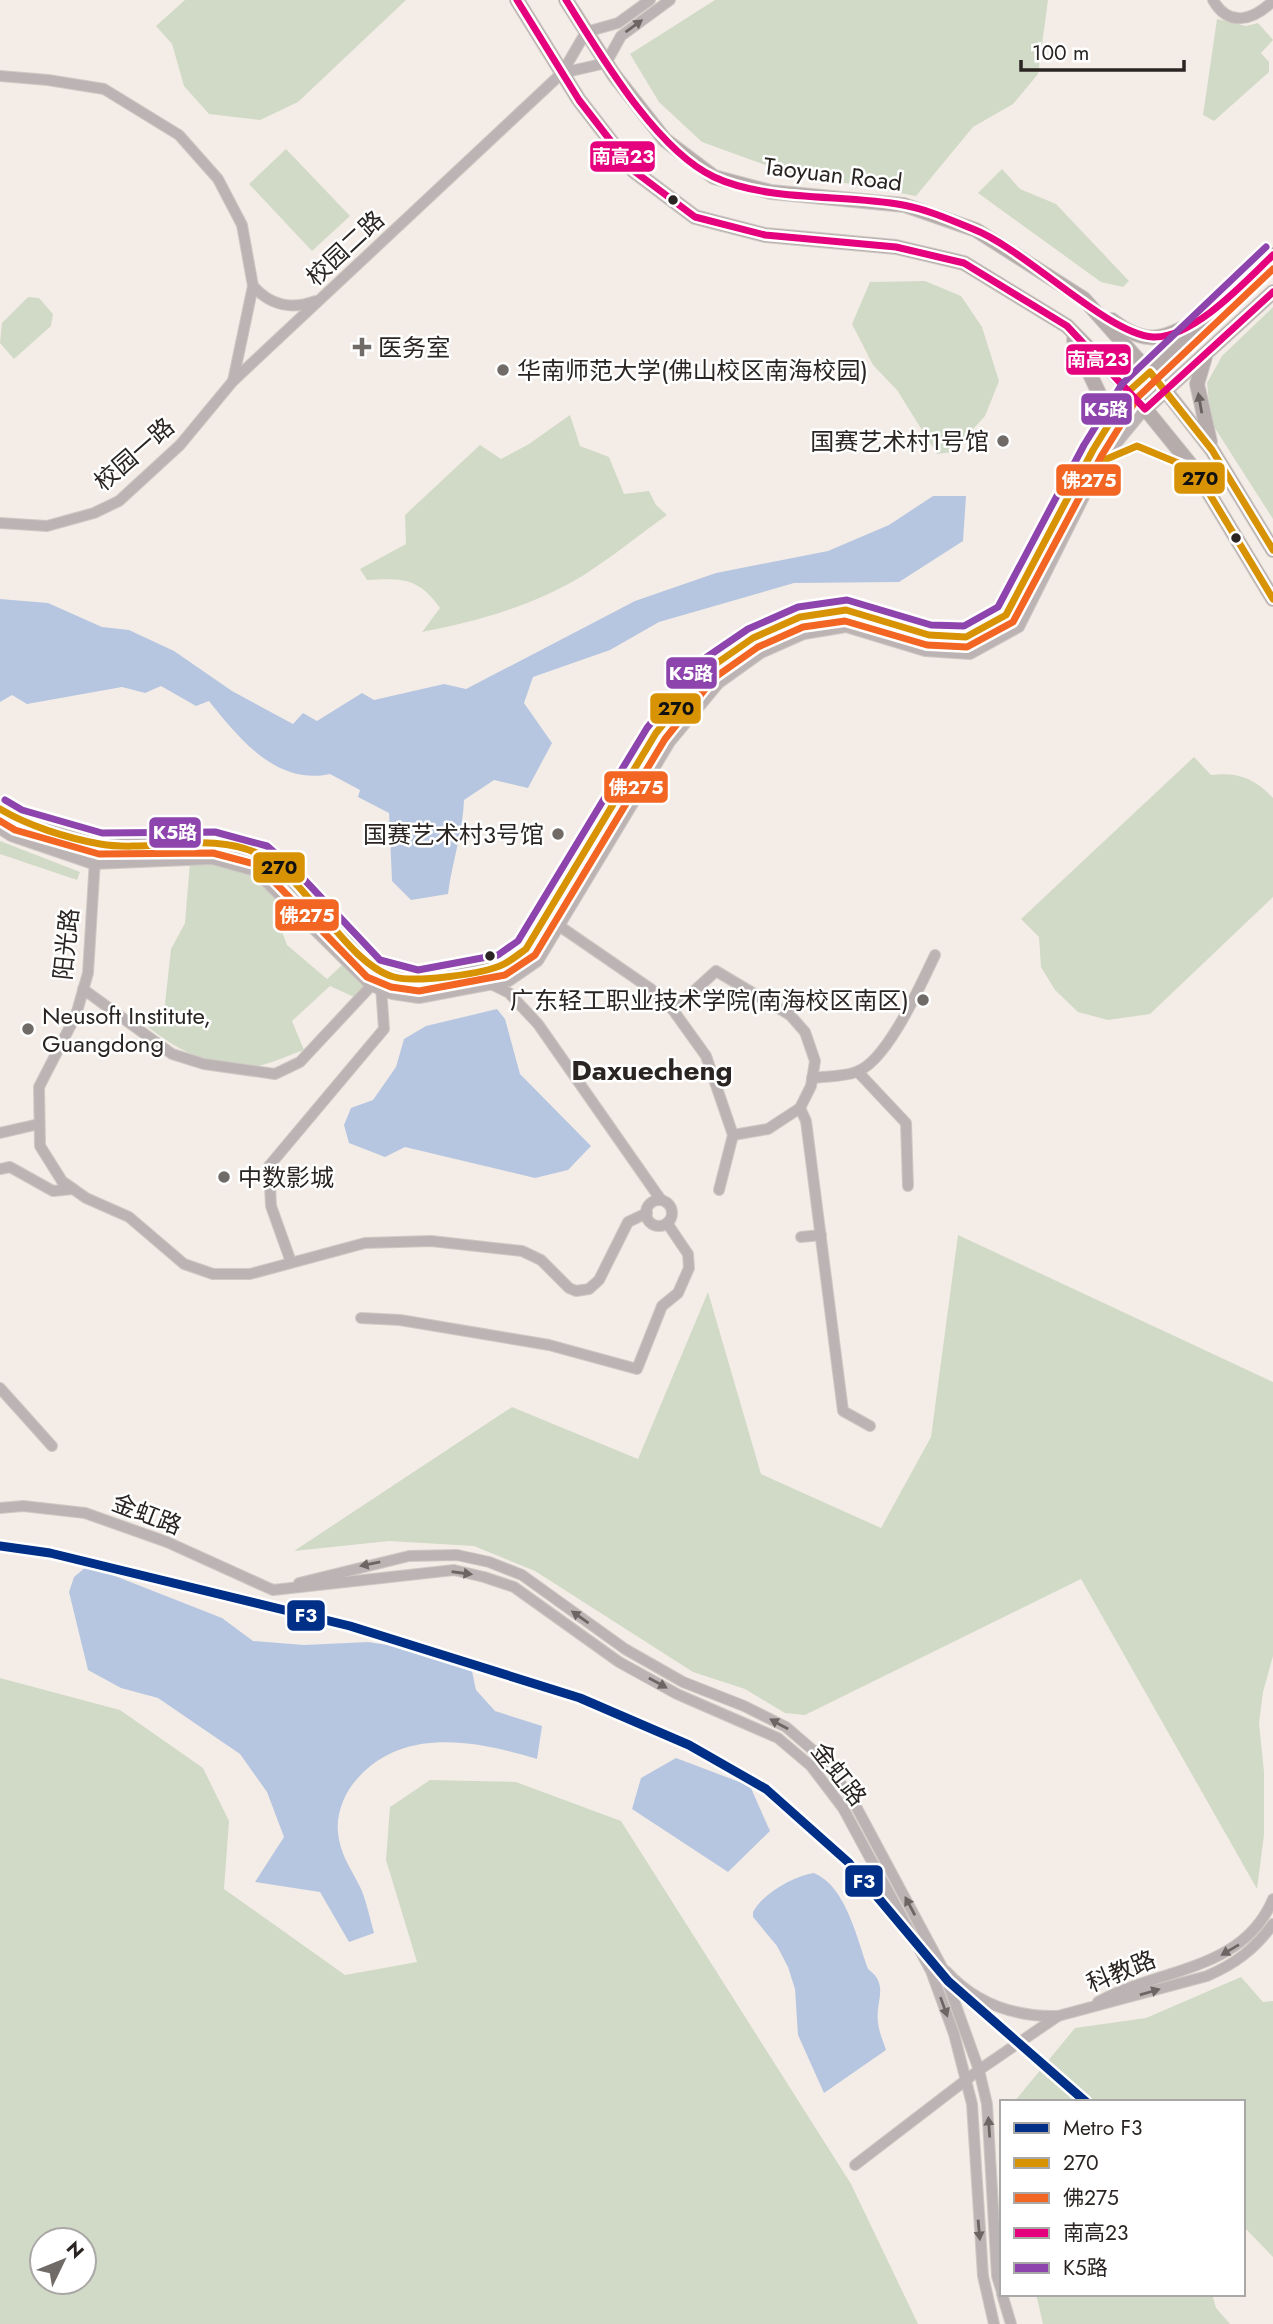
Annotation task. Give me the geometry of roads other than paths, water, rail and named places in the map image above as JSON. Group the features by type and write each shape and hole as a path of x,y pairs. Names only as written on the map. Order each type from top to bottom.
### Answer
{"main road":[{"path":"517,0 579,100 634,171 695,217 765,234 896,247 964,263 1067,326 1130,390 1195,470 1273,598"},
{"name":"Taoyuan Road","path":"566,0 606,63 665,140 714,177 771,192 904,205 976,230 1084,299 1150,372 1212,450"},
{"path":"1130,390 1273,255"},
{"path":"1144,409 1273,292"},
{"path":"1084,299 1127,331 1152,337 1171,336 1223,303"},
{"path":"1067,326 1102,402 1098,456"},
{"path":"1205,355 1197,384 1199,406 1212,450 1273,550"}],"street":[{"path":"562,73 586,32 618,23 650,0"},
{"path":"562,73 606,63 621,36 670,0"},
{"path":"1213,0 1219,11 1232,18 1247,19 1259,14 1273,1"},
{"name":"校园二路","path":"233,381 562,73"},
{"path":"0,76 104,89 179,135 227,194 242,225 253,286 233,381"},
{"path":"253,286 265,300 280,305 305,305 322,299"},
{"name":"校园一路","path":"0,523 47,526 94,513 118,501 180,445 233,381"},
{"path":"0,829 11,836 93,864 212,859 255,871 376,988 419,998 509,981 538,961 670,743 719,683 761,653 804,634 846,627 925,651 970,654 1019,627 1130,390"},
{"path":"0,809 18,820 96,843 214,842 263,856 374,969 384,973 418,981 502,965 526,948 656,733 707,670 753,638 800,617 846,610 929,635 967,637 1006,615 1098,456 1144,409"},
{"path":"1098,456 1137,446 1195,470"},
{"name":"阳光路","path":"73,1189 62,1181 40,1146 39,1087 76,1015 88,973 96,843"},
{"path":"546,918 651,989 673,1010 706,1056 733,1135 719,1189"},
{"path":"812,1078 858,1072 885,1046 903,1020 935,955"},
{"path":"673,1010 694,988 716,971 727,974 790,1015 805,1032 815,1061 812,1078 800,1108 768,1129 733,1135"},
{"path":"83,989 173,1054 204,1065 275,1074 300,1062 376,988 384,973"},
{"path":"491,984 509,993 538,1024 661,1200 668,1204 672,1212 667,1223"},
{"path":"291,1262 271,1206 269,1166 384,1029 376,988"},
{"path":"858,1072 906,1123 908,1186"},
{"path":"800,1108 806,1121 844,1411 870,1426"},
{"path":"0,1133 39,1124"},
{"path":"0,1169 10,1167 53,1191 73,1189 129,1217 184,1264 204,1271 250,1274 365,1243 431,1241 522,1251 541,1260 569,1288 589,1289 599,1280 612,1259 628,1222 647,1213"},
{"path":"661,1200 652,1202 647,1213 649,1221 656,1225 667,1223"},
{"path":"360,1318 400,1320 549,1345 637,1369 662,1306 678,1293 689,1268 688,1254 667,1223"},
{"path":"801,1237 821,1235"},
{"path":"0,1388 52,1446"},
{"name":"金虹路","path":"0,1508 23,1506 85,1513 167,1542 272,1590 454,1570 484,1577 514,1587 619,1662 665,1687 778,1738 811,1766 843,1808 931,1971 954,2034 972,2104 982,2276 994,2324"},
{"name":"金虹路","path":"272,1590 409,1556 457,1555 522,1575 625,1649 683,1682 786,1727 822,1758 852,1799 942,1966 979,2070 987,2104 997,2276 1000,2286"},
{"name":"科教路","path":"1084,2009 1124,1987 1200,1964 1229,1952 1259,1926 1273,1899"},
{"name":"科教路","path":"1084,2009 1207,1976 1229,1967 1261,1941 1273,1924"},
{"path":"942,1966 957,1984 985,2003 1026,2015 1058,2016 1084,2009"},
{"path":"855,2165 979,2070 1058,2016"},
{"name":"金虹路","path":"1003,2296 1011,2324"}],"water":[{"path":"933,496 966,496 963,541 899,582 794,583 659,622 610,650 533,677 524,703 552,743 528,788 494,780 464,800 448,894 411,900 392,881 389,813 358,797 360,790 330,774 310,776 292,773 276,766 246,743 209,701 196,706 161,686 145,693 122,687 27,704 12,695 0,702 0,599 48,603 102,627 129,630 174,651 232,691 293,724 303,713 317,721 362,693 374,700 444,684 466,689 635,601 716,573 828,551 889,525"},
{"path":"497,1009 505,1019 520,1074 591,1146 568,1170 535,1178 405,1147 385,1157 349,1143 344,1125 351,1108 373,1100 396,1067 404,1039 426,1026"},
{"path":"92,1562 115,1576 222,1618 253,1641 304,1645 368,1642 469,1657 476,1690 495,1711 542,1726 537,1759 490,1747 442,1742 397,1751 376,1762 357,1779 342,1803 338,1832 344,1856 364,1896 374,1933 349,1942 320,1892 255,1882 284,1837 267,1792 240,1754 158,1698 121,1688 88,1670 69,1592 74,1577"},
{"path":"676,1758 750,1786 770,1831 728,1872 632,1809 641,1778"},
{"path":"814,1873 834,1889 842,1901 855,1929 868,1969 878,1981 878,2022 886,2050 824,2093 798,2035 795,1989 788,1967 777,1946 753,1917 758,1905 771,1892"}],"metro line":[{"name":"F3","path":"0,1546 50,1553 350,1626 580,1698 689,1745 766,1789 848,1862 948,1981 1084,2100"}],"place":[{"name":"医务室","path":"362,347"},
{"name":"华南师范大学(佛山校区南海校园)","path":"503,370"},
{"name":"国赛艺术村1号馆","path":"1003,441"},
{"name":"国赛艺术村3号馆","path":"558,834"},
{"name":"广东轻工职业技术学院(南海校区南区)","path":"923,1000"},
{"name":"Neusoft Institute, Guangdong","path":"28,1029"},
{"name":"中数影城","path":"224,1177"}],"district":[{"name":"Daxuecheng","path":"652,1070"}]}
